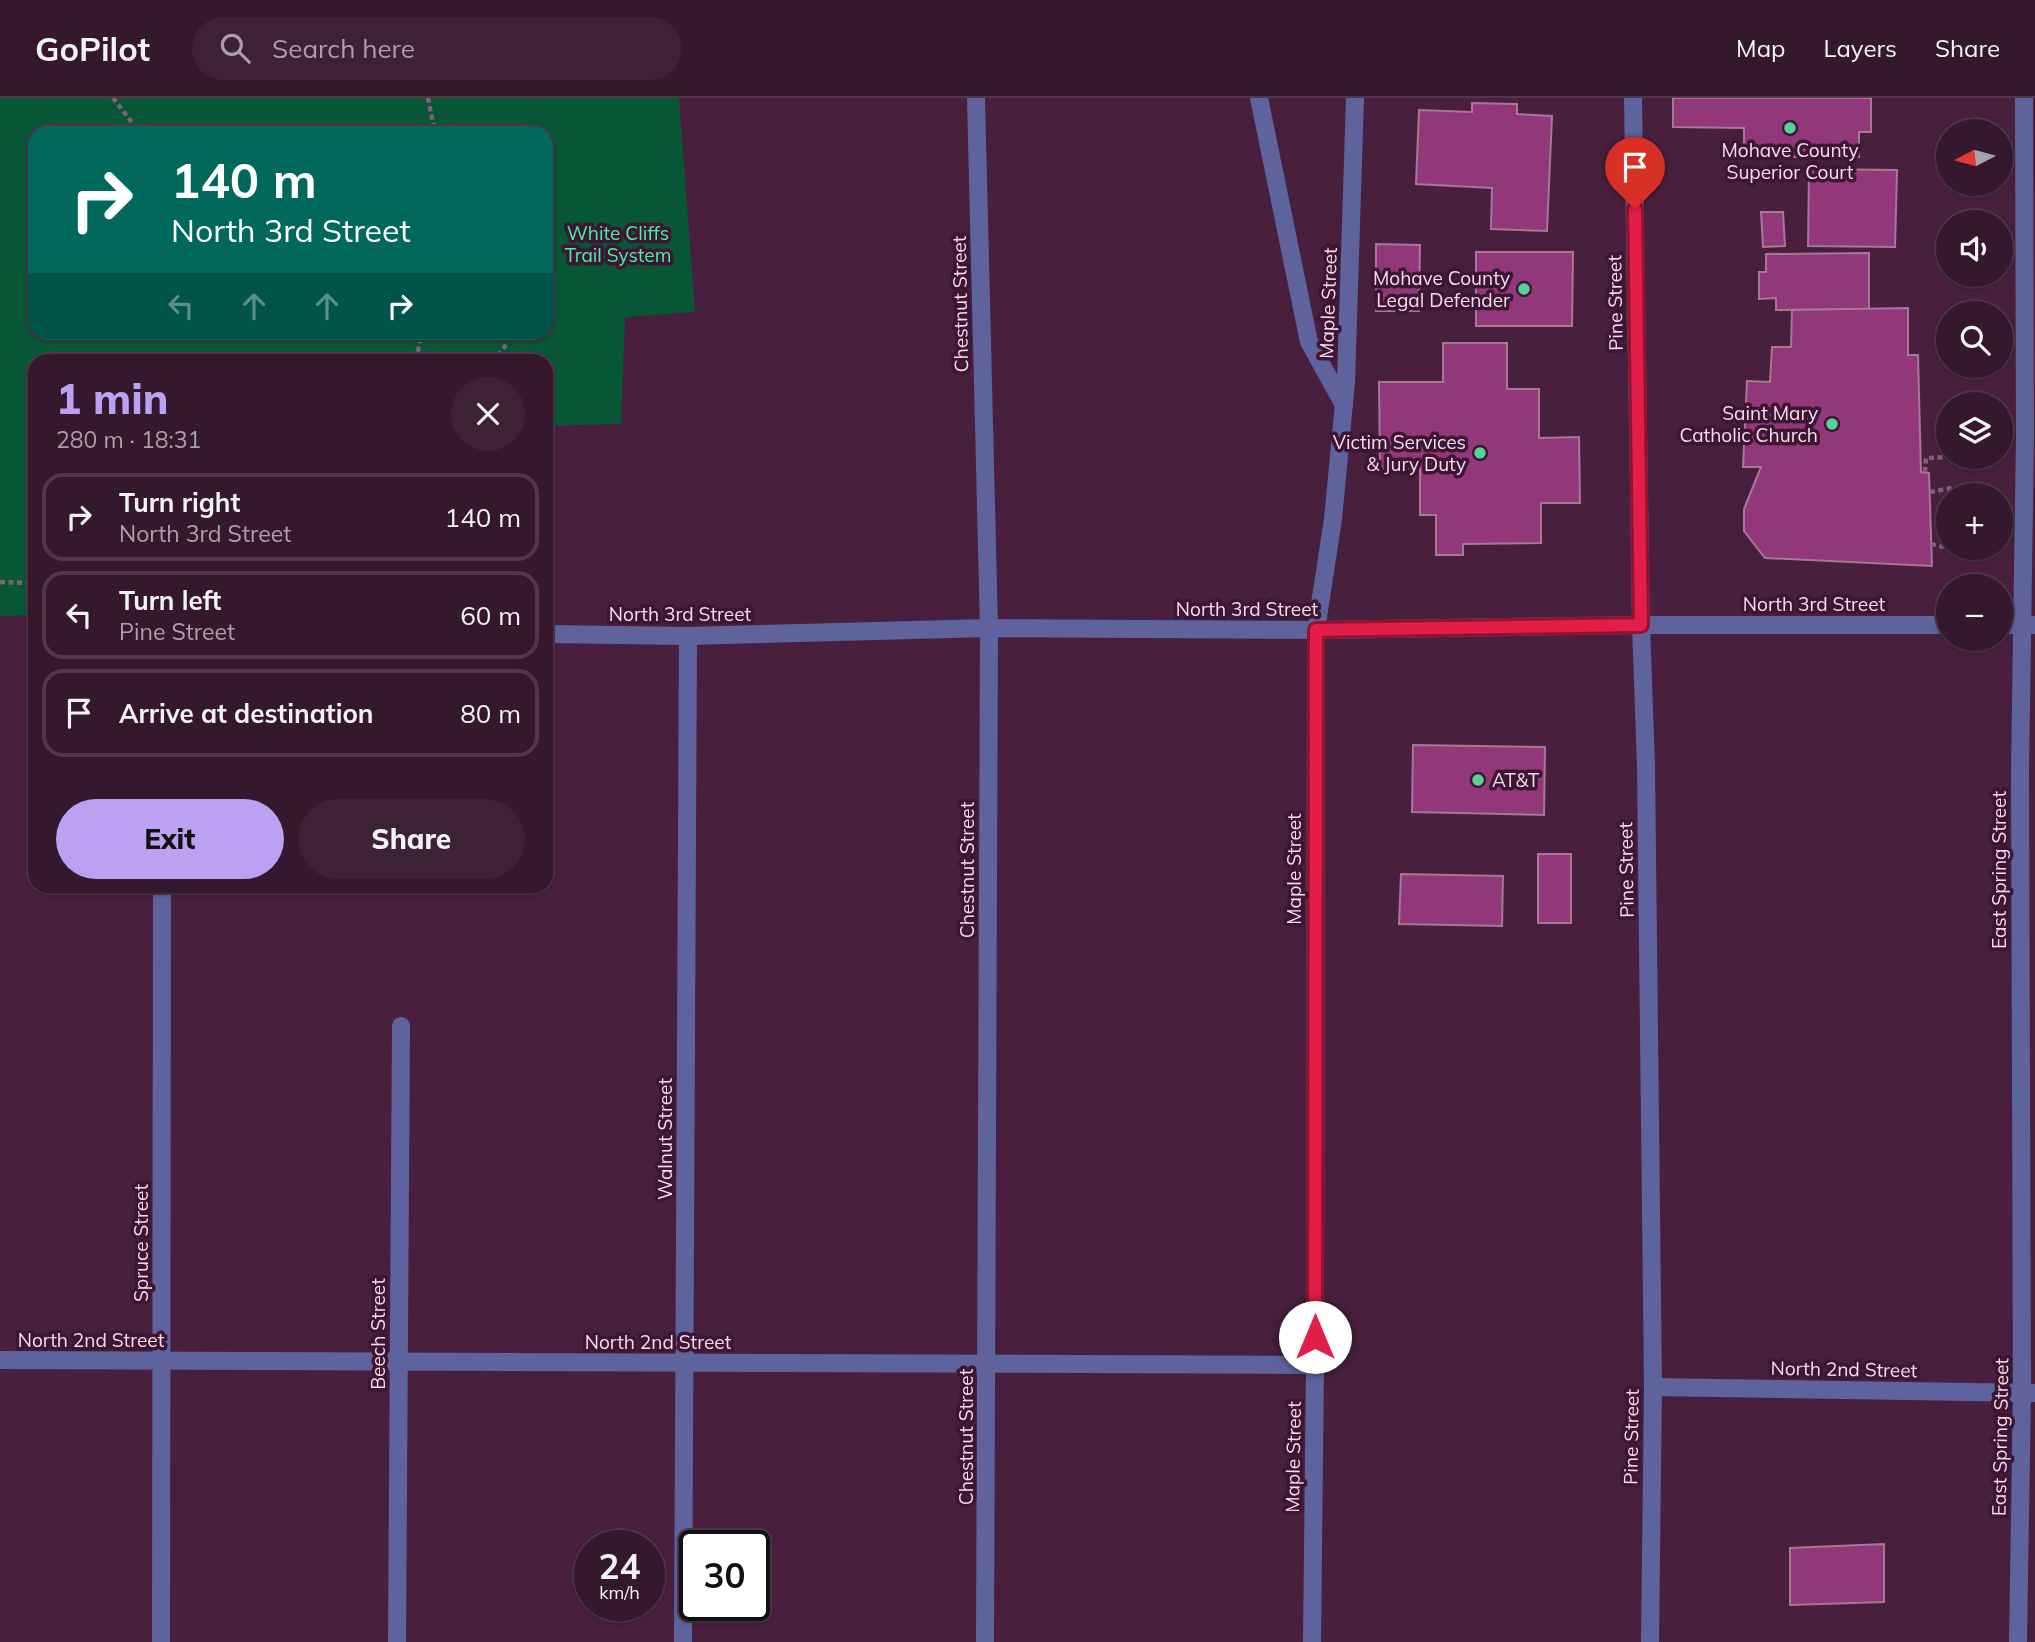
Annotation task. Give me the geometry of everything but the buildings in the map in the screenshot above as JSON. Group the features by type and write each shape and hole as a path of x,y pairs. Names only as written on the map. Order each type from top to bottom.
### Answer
{"street":[{"name":"Chestnut Street","path":"976,98 989,628 985,1642"},
{"path":"1259,98 1309,342 1344,405"},
{"name":"Maple Street","path":"1312,1642 1316,630 1333,519 1346,382 1355,98"},
{"name":"Pine Street","path":"1633,98 1641,625 1646,766 1653,1387 1650,1642"},
{"name":"East Spring Street","path":"2018,1642 2028,1392 2028,625 2024,98"},
{"name":"North 3rd Street","path":"553,634 688,636 989,628 1316,630 1641,625 1936,625"},
{"name":"Walnut Street","path":"683,1642 688,636"},
{"name":"Spruce Street","path":"161,1642 162,893"},
{"name":"Beech Street","path":"397,1642 401,1026"},
{"name":"North 2nd Street","path":"0,1360 1315,1365"},
{"name":"North 2nd Street","path":"1653,1387 2028,1392"}],"path":[{"path":"113,98 135,126"},
{"path":"428,98 434,126"},
{"path":"499,354 507,343"},
{"path":"1925,472 1926,458 1936,458"},
{"path":"1930,492 1936,491"},
{"path":"1931,544 1936,545"},
{"path":"0,582 28,583"}],"green space":[{"name":"White Cliffs Trail System","path":"0,98 679,98 695,312 625,317 621,424 553,426 553,354 28,354 28,615 0,616"}],"place":[{"name":"Mohave County Superior Court","path":"1790,128"},
{"name":"Mohave County Legal Defender","path":"1524,289"},
{"name":"Saint Mary Catholic Church","path":"1832,424"},
{"name":"Victim Services & Jury Duty","path":"1480,453"},
{"name":"AT&T","path":"1478,780"}],"route":[{"path":"1315,1337 1316,630 1641,625 1635,209"}]}
